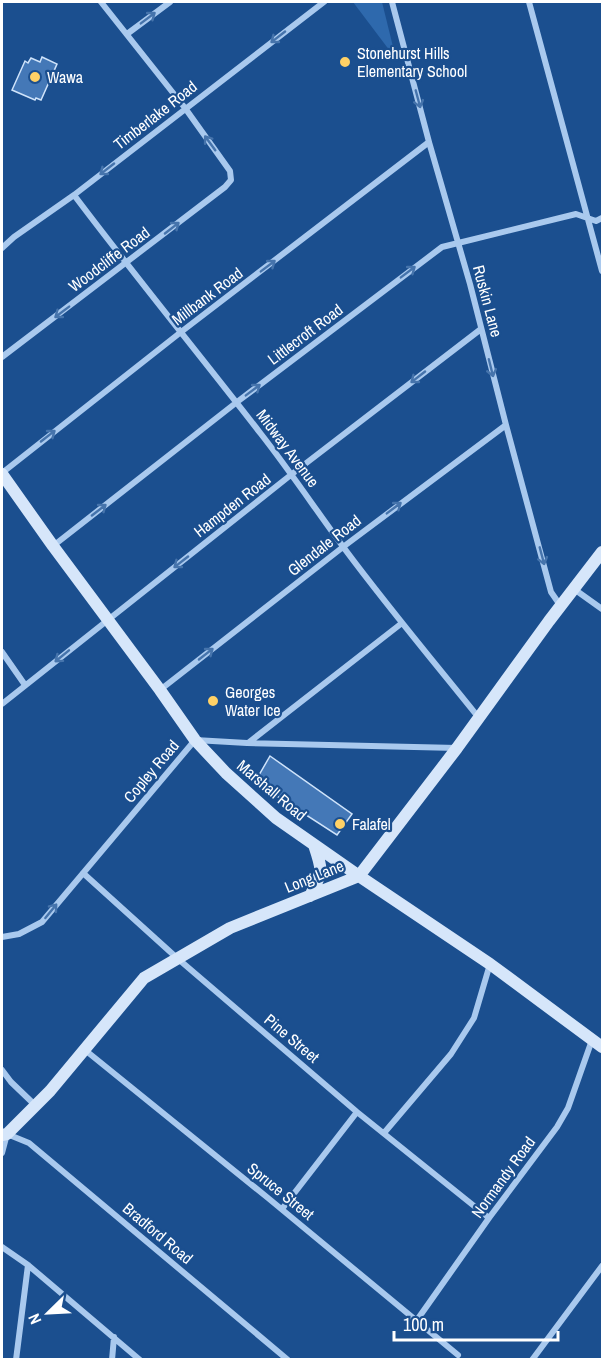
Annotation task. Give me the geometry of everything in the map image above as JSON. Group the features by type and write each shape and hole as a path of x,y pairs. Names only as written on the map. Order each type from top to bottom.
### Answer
{"main road":[{"name":"Marshall Road","path":"2,473 195,740 225,773 276,818 490,964 597,1043"},
{"name":"Long Lane","path":"4,1134 36,1106 86,1050 144,978 230,928 359,876 457,748 560,605 603,552"},
{"path":"310,896 318,880 321,867 315,845"}],"street":[{"path":"101,2 185,108"},
{"path":"127,34 170,2"},
{"name":"Timberlake Road","path":"2,248 324,2"},
{"name":"Ruskin Lane","path":"392,2 470,284 551,592 560,605"},
{"path":"529,2 603,271"},
{"name":"Woodcliffe Road","path":"4,356 225,187 231,180 230,171 185,108"},
{"name":"Millbank Road","path":"2,473 429,142"},
{"name":"Midway Avenue","path":"74,195 125,264 237,402 402,623 479,718"},
{"name":"Littlecroft Road","path":"53,546 237,402 442,247 576,213 596,221 603,218"},
{"name":"Hampden Road","path":"2,704 292,474 481,329"},
{"name":"Glendale Road","path":"160,690 343,546 506,425"},
{"path":"574,588 603,609"},
{"path":"247,743 402,623"},
{"path":"2,652 25,685"},
{"name":"Copley Road","path":"2,937 19,934 42,922 195,740 457,748"},
{"name":"Pine Street","path":"82,873 177,958 357,1112 489,1218"},
{"path":"384,1133 451,1054 468,1027 474,1017 490,964"},
{"name":"Normandy Road","path":"417,1320 557,1126 568,1108 597,1043"},
{"name":"Spruce Street","path":"86,1050 458,1355"},
{"path":"2,1070 36,1106"},
{"path":"282,1209 357,1112"},
{"path":"2,1153 4,1134"},
{"name":"Bradford Road","path":"4,1134 29,1143 288,1359"},
{"path":"2,1247 140,1359"},
{"path":"16,1359 27,1265"},
{"path":"532,1359 603,1266"},
{"path":"112,1359 114,1337"}],"shaded area":[{"path":"353,2 382,2 396,59"}],"building":[{"name":"Wawa","path":"42,57 57,64 41,100 36,98 35,100 12,90 25,61 28,63 31,58 40,62"},
{"path":"270,756 352,814 337,835 255,782"}],"place":[{"name":"Stonehurst Hills Elementary School","path":"345,62"},
{"name":"Wawa","path":"35,77"},
{"name":"Georges Water Ice","path":"213,701"},
{"name":"Falafel","path":"340,824"}]}
